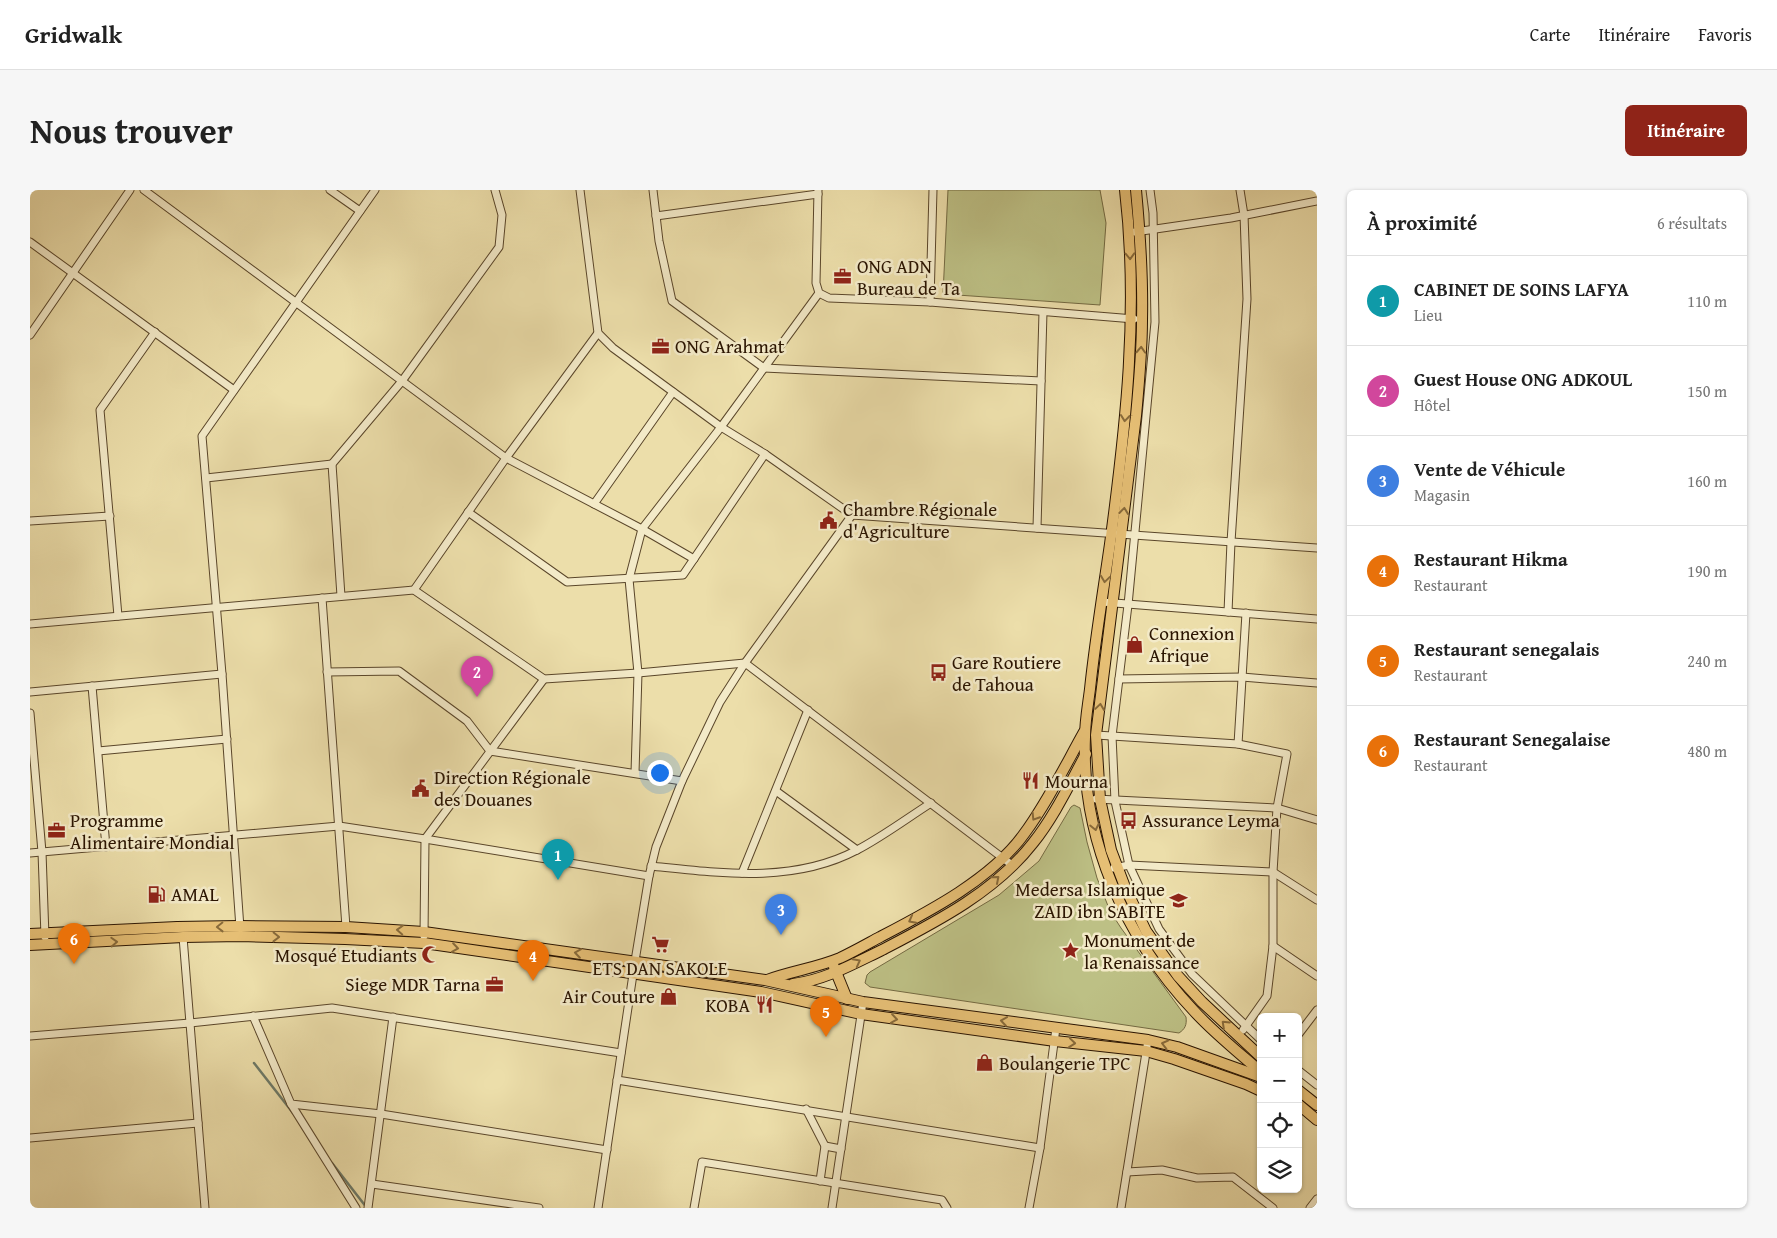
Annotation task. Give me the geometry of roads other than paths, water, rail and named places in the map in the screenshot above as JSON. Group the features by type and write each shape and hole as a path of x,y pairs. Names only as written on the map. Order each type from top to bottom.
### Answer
{"main road":[{"path":"1125,190 1137,320"},
{"path":"1136,190 1140,231 1136,416 1094,648 1086,729 1088,800 1101,853 1125,888 1146,931 1172,968 1202,1002 1257,1054"},
{"path":"1116,534 1114,603 1096,735 1100,799 1111,850 1115,892 1137,936 1169,983 1230,1047 1257,1069"},
{"path":"741,989 830,961 918,918 983,874 1002,858 1024,835 1086,729"},
{"path":"761,992 813,980 836,972 924,928 955,910 990,884 1034,843 1096,735"},
{"path":"30,946 183,938 240,931 346,927 424,932 765,980 863,1002 1148,1040 1178,1048 1257,1077"},
{"path":"148,929 149,940"},
{"path":"30,934 148,929 240,931 424,943 634,972 761,992 861,1014 1146,1052 1174,1058 1257,1089"},
{"path":"830,961 847,998"},
{"path":"1302,1093 1317,1106"},
{"path":"1302,1098 1317,1106"},
{"path":"1302,1108 1316,1120"},
{"path":"1302,1112 1316,1120"}],"street":[{"path":"30,335 130,190"},
{"path":"144,190 506,458 642,529 694,559"},
{"path":"330,190 360,212"},
{"path":"240,931 227,739 202,436 375,190"},
{"path":"206,478 332,464 402,381 499,247 502,215 495,190"},
{"path":"580,190 598,333 613,348 721,427 765,454 852,515 1317,548"},
{"path":"653,190 659,242 672,301 764,368 1041,381"},
{"path":"930,302 933,190"},
{"path":"1150,190 1156,322 1128,605 1112,736 1115,801 1129,865 1159,929 1192,974 1257,1036"},
{"path":"1228,612 1247,299 1244,216 1240,190"},
{"path":"656,216 818,192 816,283 820,293 830,298 930,302 1137,320"},
{"path":"1128,232 1244,216 1317,201"},
{"path":"30,242 234,390"},
{"path":"635,774 638,673 629,579 642,529 721,427 820,293"},
{"path":"1037,528 1043,312"},
{"path":"118,616 100,410 155,332"},
{"path":"414,590 506,458 598,333"},
{"path":"594,504 673,392"},
{"path":"468,512 567,582 683,575 765,454"},
{"path":"332,464 341,596"},
{"path":"598,1208 649,876 656,847 682,781 720,702 745,663 852,515"},
{"path":"30,522 110,516"},
{"path":"30,624 414,590 544,679 745,663 1012,865"},
{"path":"322,598 346,927"},
{"path":"1102,602 1317,619"},
{"path":"1238,744 1246,613"},
{"path":"328,672 399,671 467,721 490,751 682,781"},
{"path":"30,692 222,674"},
{"path":"1119,679 1242,677 1317,683"},
{"path":"424,943 425,838 544,679"},
{"path":"92,686 106,847"},
{"path":"742,873 808,710"},
{"path":"30,713 42,852 45,945"},
{"path":"1096,735 1238,744 1288,754 1277,808 1273,872 1273,946 1266,996 1238,1037"},
{"path":"98,752 227,739"},
{"path":"776,791 857,850"},
{"path":"1088,800 1100,799 1277,808 1317,820"},
{"path":"651,866 730,874 794,871 838,858 857,850 931,804"},
{"path":"30,853 339,826 425,838 649,876"},
{"path":"1112,868 1129,865 1273,872 1317,900"},
{"path":"183,938 205,1208"},
{"path":"1273,946 1317,976"},
{"path":"832,1208 863,1002"},
{"path":"30,1036 190,1023 332,1008 622,1053"},
{"path":"1302,1031 1317,1010"},
{"path":"254,1016 291,1104 356,1208"},
{"path":"368,1208 394,1017"},
{"path":"1029,1208 1040,1148 1056,1028"},
{"path":"1121,1208 1148,1040"},
{"path":"1302,1073 1317,1085"},
{"path":"617,1080 1040,1148"},
{"path":"291,1104 381,1114 607,1150"},
{"path":"806,1109 825,1146 820,1181"},
{"path":"30,1138 198,1123"},
{"path":"825,1146 841,1149"},
{"path":"694,1208 702,1162 942,1200 947,1208"},
{"path":"1127,1172 1162,1170 1197,1178 1233,1177 1273,1208"},
{"path":"372,1184 539,1208"},
{"path":"1310,1208 1317,1199"}],"waterway":[{"path":"254,1063 293,1113"},
{"path":"332,1163 367,1208"}],"place":[{"name":"ONG ADN Bureau de Ta","path":"843,277"},
{"name":"ONG Arahmat","path":"661,346"},
{"name":"Chambre Régionale d'Agriculture","path":"829,520"},
{"name":"Connexion Afrique","path":"1135,644"},
{"name":"Gare Routiere de Tahoua","path":"938,673"},
{"name":"Guest House ONG ADKOUL","path":"477,697"},
{"name":"Mourna","path":"1031,781"},
{"name":"Direction Régionale des Douanes","path":"420,788"},
{"name":"Assurance Leyma","path":"1128,820"},
{"name":"Programme Alimentaire Mondial","path":"56,831"},
{"name":"CABINET DE SOINS LAFYA","path":"558,880"},
{"name":"AMAL","path":"157,894"},
{"name":"Medersa Islamique ZAID ibn SABITE","path":"1179,900"},
{"name":"Vente de Véhicule","path":"781,935"},
{"name":"ETS DAN SAKOLE","path":"660,945"},
{"name":"Monument de la Renaissance","path":"1070,951"},
{"name":"Mosqué Etudiants","path":"431,955"},
{"name":"Restaurant Senegalaise","path":"74,964"},
{"name":"Restaurant Hikma","path":"533,981"},
{"name":"Siege MDR Tarna","path":"494,984"},
{"name":"Air Couture","path":"669,996"},
{"name":"KOBA","path":"764,1005"},
{"name":"Restaurant senegalais","path":"826,1037"},
{"name":"Boulangerie TPC","path":"985,1063"}]}
